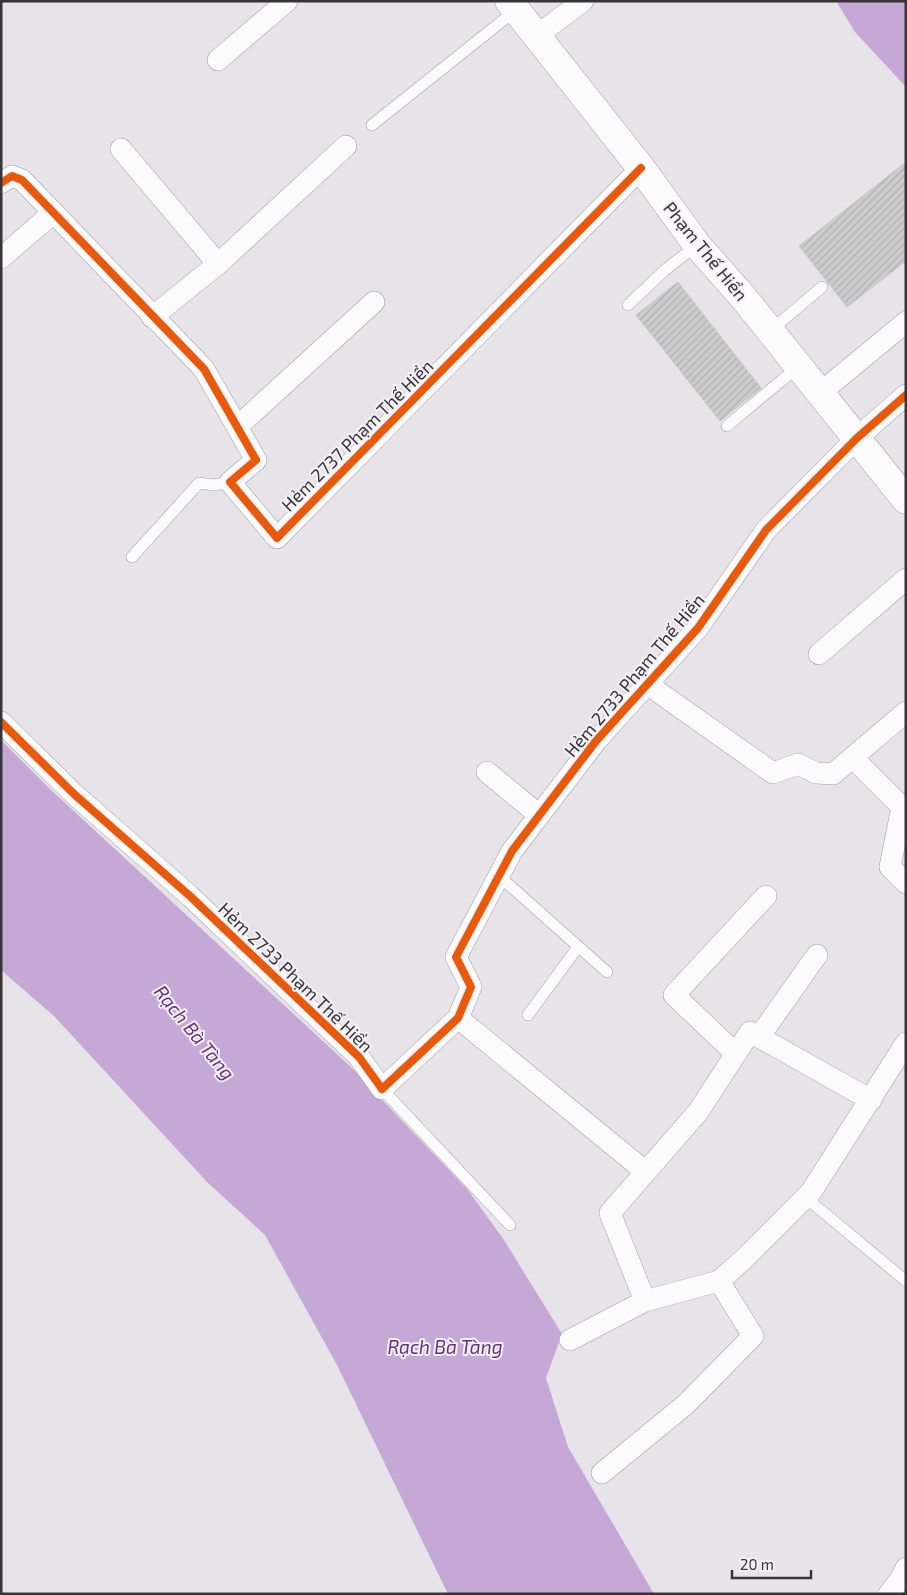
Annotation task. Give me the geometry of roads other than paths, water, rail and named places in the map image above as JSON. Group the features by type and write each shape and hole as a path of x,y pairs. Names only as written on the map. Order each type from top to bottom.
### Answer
{"main road":[{"name":"Phạm Thế Hiển","path":"512,6 641,168 698,245 799,366 906,500"}],"street":[{"path":"218,60 287,1"},
{"path":"536,36 583,1"},
{"path":"152,317 218,264 346,146"},
{"path":"121,148 218,264"},
{"name":"Hẻm 2737 Phạm Thế Hiển","path":"230,482 277,538 641,168"},
{"path":"1,183 12,176 22,180 204,369 256,460 230,482"},
{"path":"1,258 53,213"},
{"path":"237,427 374,302"},
{"path":"820,393 906,322"},
{"name":"Hẻm 2733 Phạm Thế Hiển","path":"1,722 74,794 191,897 359,1057 382,1089 458,1018 471,987 456,957 512,851 596,741 698,628 766,530 857,438 906,395"},
{"path":"819,654 906,579"},
{"path":"647,684 773,773 798,764 816,773 833,774 906,712"},
{"path":"853,758 902,807 890,867 906,883"},
{"path":"486,772 539,816"},
{"path":"736,1054 674,995 766,896"},
{"path":"759,1036 817,955"},
{"path":"458,1018 646,1172"},
{"path":"645,1300 610,1213 698,1112 750,1032 870,1100"},
{"path":"570,1340 645,1300 719,1280 744,1260 811,1192 906,1043"},
{"path":"602,1473 685,1405 753,1336 719,1280"},
{"path":"889,1594 900,1580 906,1568"}],"lane":[{"path":"372,125 512,6"},
{"path":"628,305 665,270 698,245"},
{"path":"770,331 822,287"},
{"path":"727,426 799,366"},
{"path":"132,557 199,484 214,485 230,482"},
{"path":"499,876 607,972"},
{"path":"528,1015 578,947"},
{"path":"382,1089 510,1225"},
{"path":"806,1197 906,1281"}],"water":[{"path":"836,1 906,1 906,87 855,32"},
{"name":"Rạch Bà Tàng","path":"1,740 50,789 351,1067 468,1190 504,1240 562,1334 546,1378 568,1447 654,1594 448,1594 337,1365 265,1235 207,1182 54,1016 1,970"}]}
